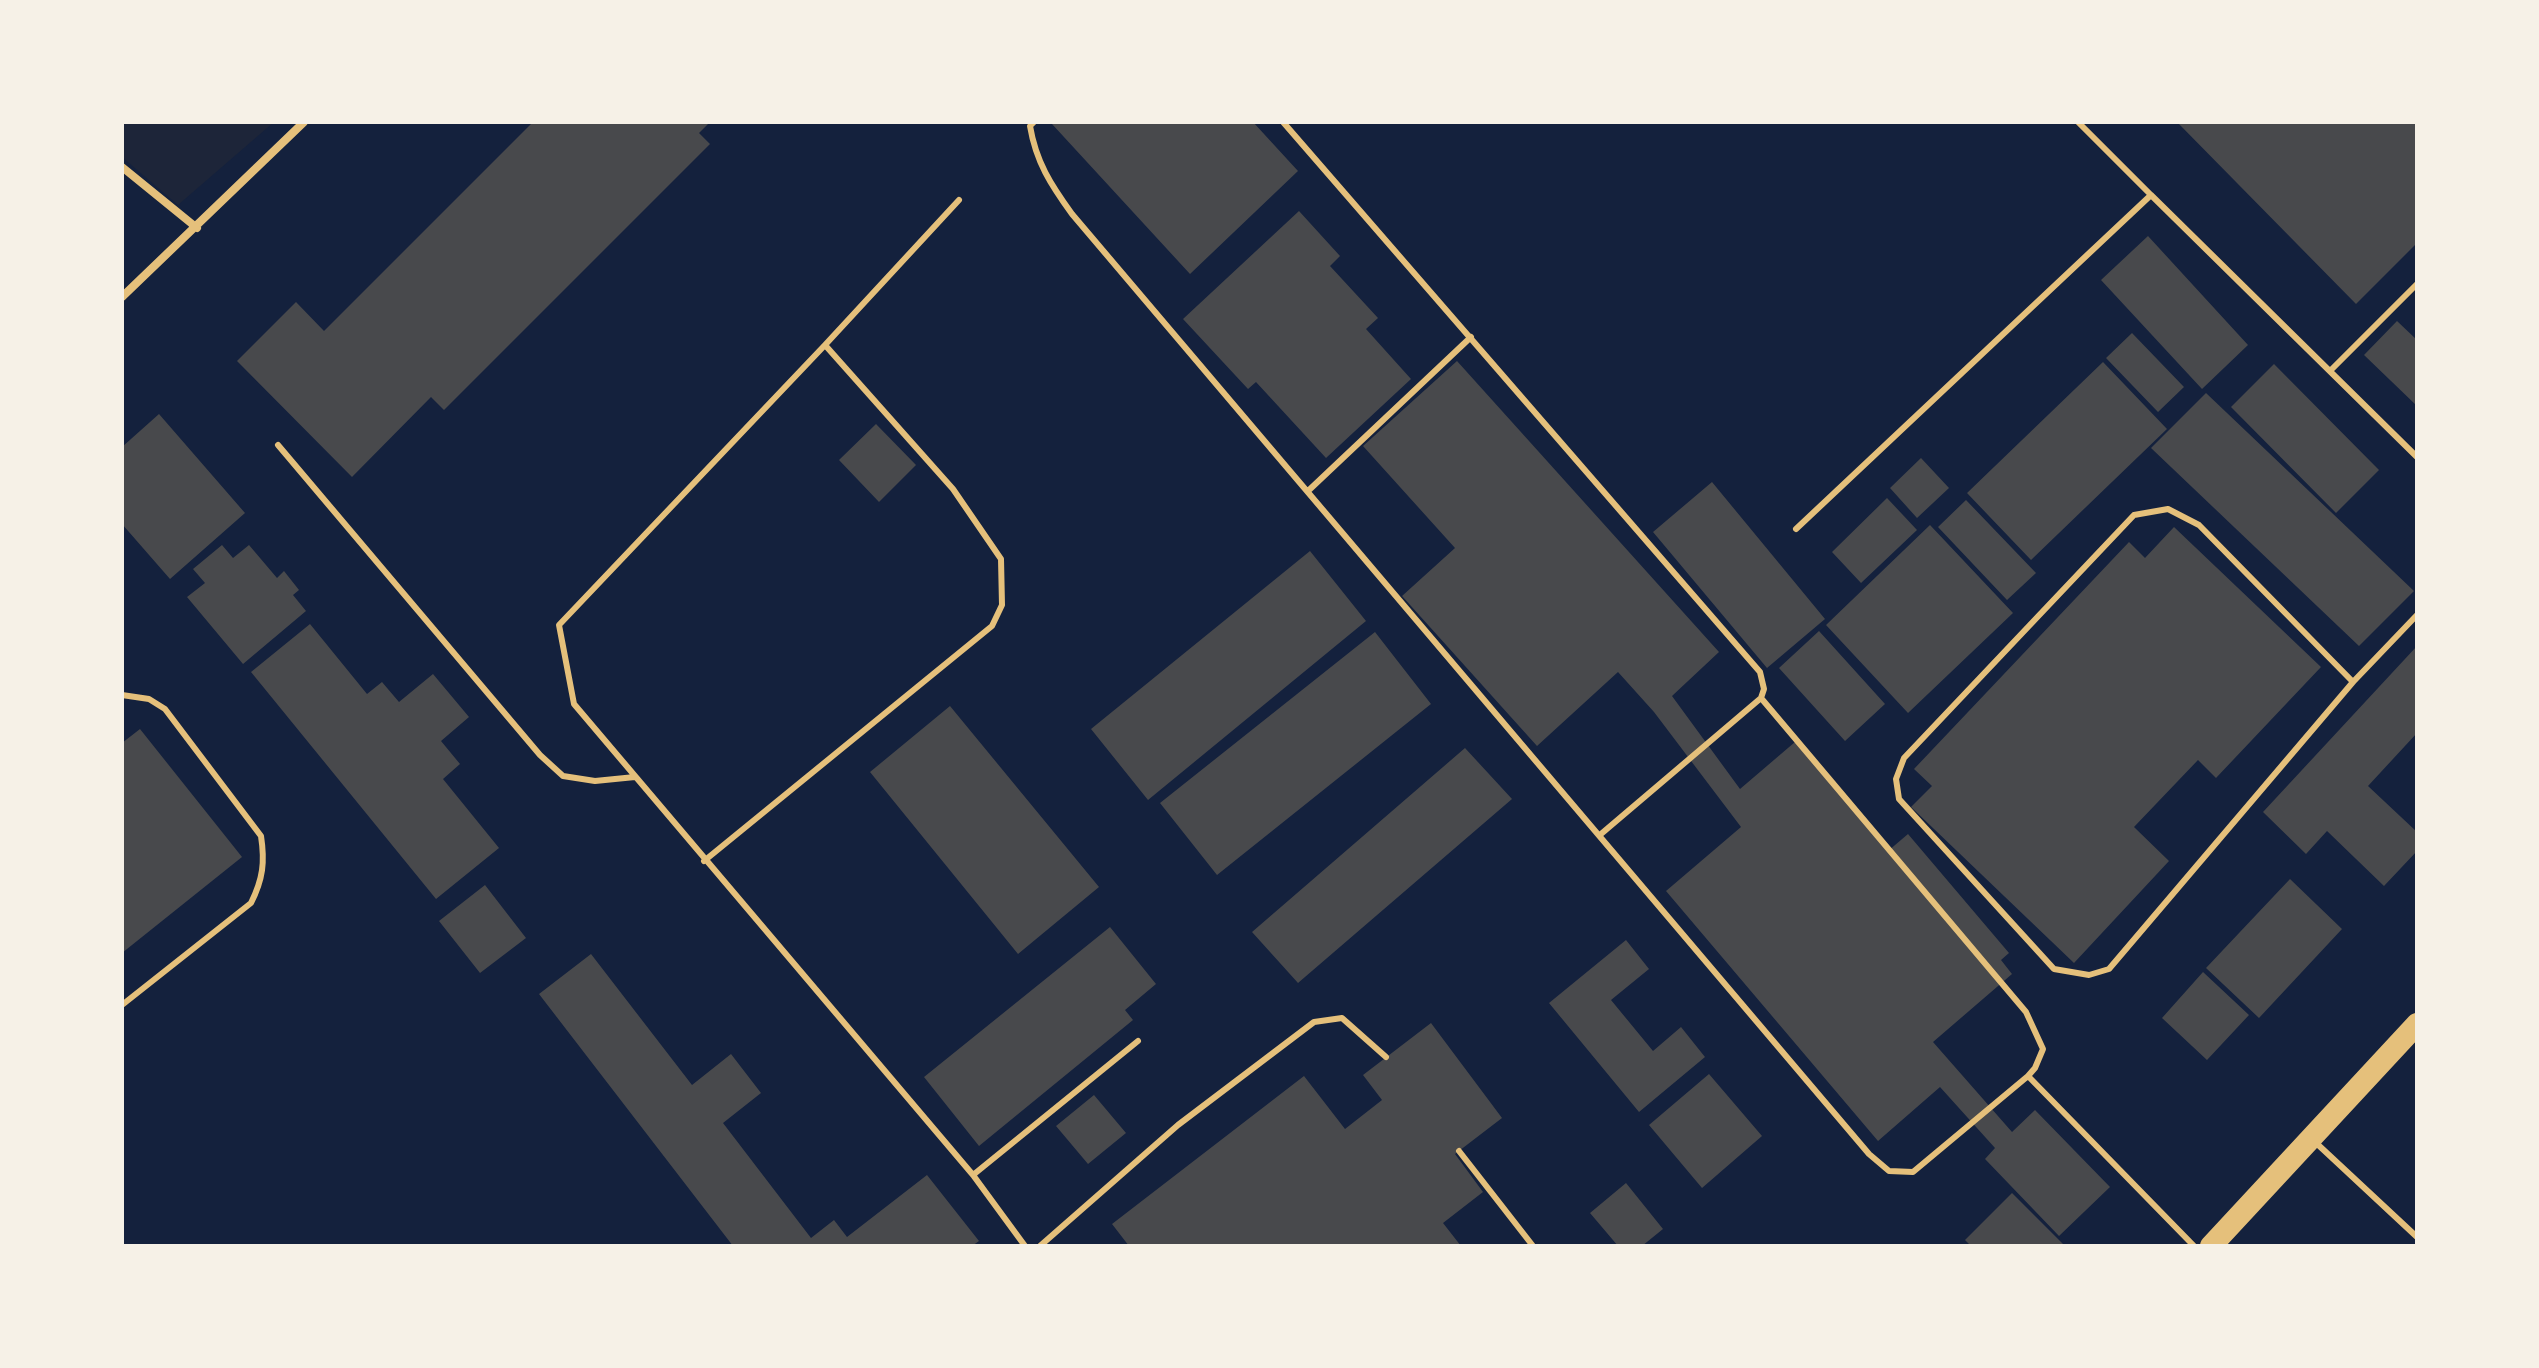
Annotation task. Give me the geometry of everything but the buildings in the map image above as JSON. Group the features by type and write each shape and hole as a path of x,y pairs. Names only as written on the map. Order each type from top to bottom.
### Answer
{"highway":[{"path":"2211,1246 2417,1024"}],"street":[{"path":"122,297 304,122"},
{"path":"122,167 197,228"}],"lane":[{"path":"1034,122 1030,126 1035,155 1072,214 1601,834 1869,1154 1889,1171 1901,1174 1924,1166 2028,1076 2043,1049 2026,1012 1761,698"},
{"path":"1283,122 1730,633 1760,672 1764,689 1761,698 1601,834"},
{"path":"2078,122 2417,457"},
{"path":"1796,529 2151,195"},
{"path":"959,200 559,625 574,704 973,1175 1025,1246"},
{"path":"2330,371 2417,284"},
{"path":"1308,491 1471,337"},
{"path":"704,861 992,626 1002,605 1001,559 953,489 825,345"},
{"path":"278,445 540,755 563,776 595,781 635,777"},
{"path":"2353,682 2199,525 2168,509 2134,515 1904,758 1896,779 1899,799 2054,969 2089,975 2109,969 2353,682 2417,615"},
{"path":"122,695 149,699 165,709 261,836 264,861 262,882 251,903 122,1005"},
{"path":"1040,1246 1178,1125 1314,1022 1342,1018 1386,1057"},
{"path":"973,1175 1138,1041"},
{"path":"2028,1076 2194,1246"},
{"path":"2311,1138 2417,1237"},
{"path":"1459,1151 1533,1246"}],"shaded area":[{"path":"122,122 274,122 178,205 122,157"}]}
